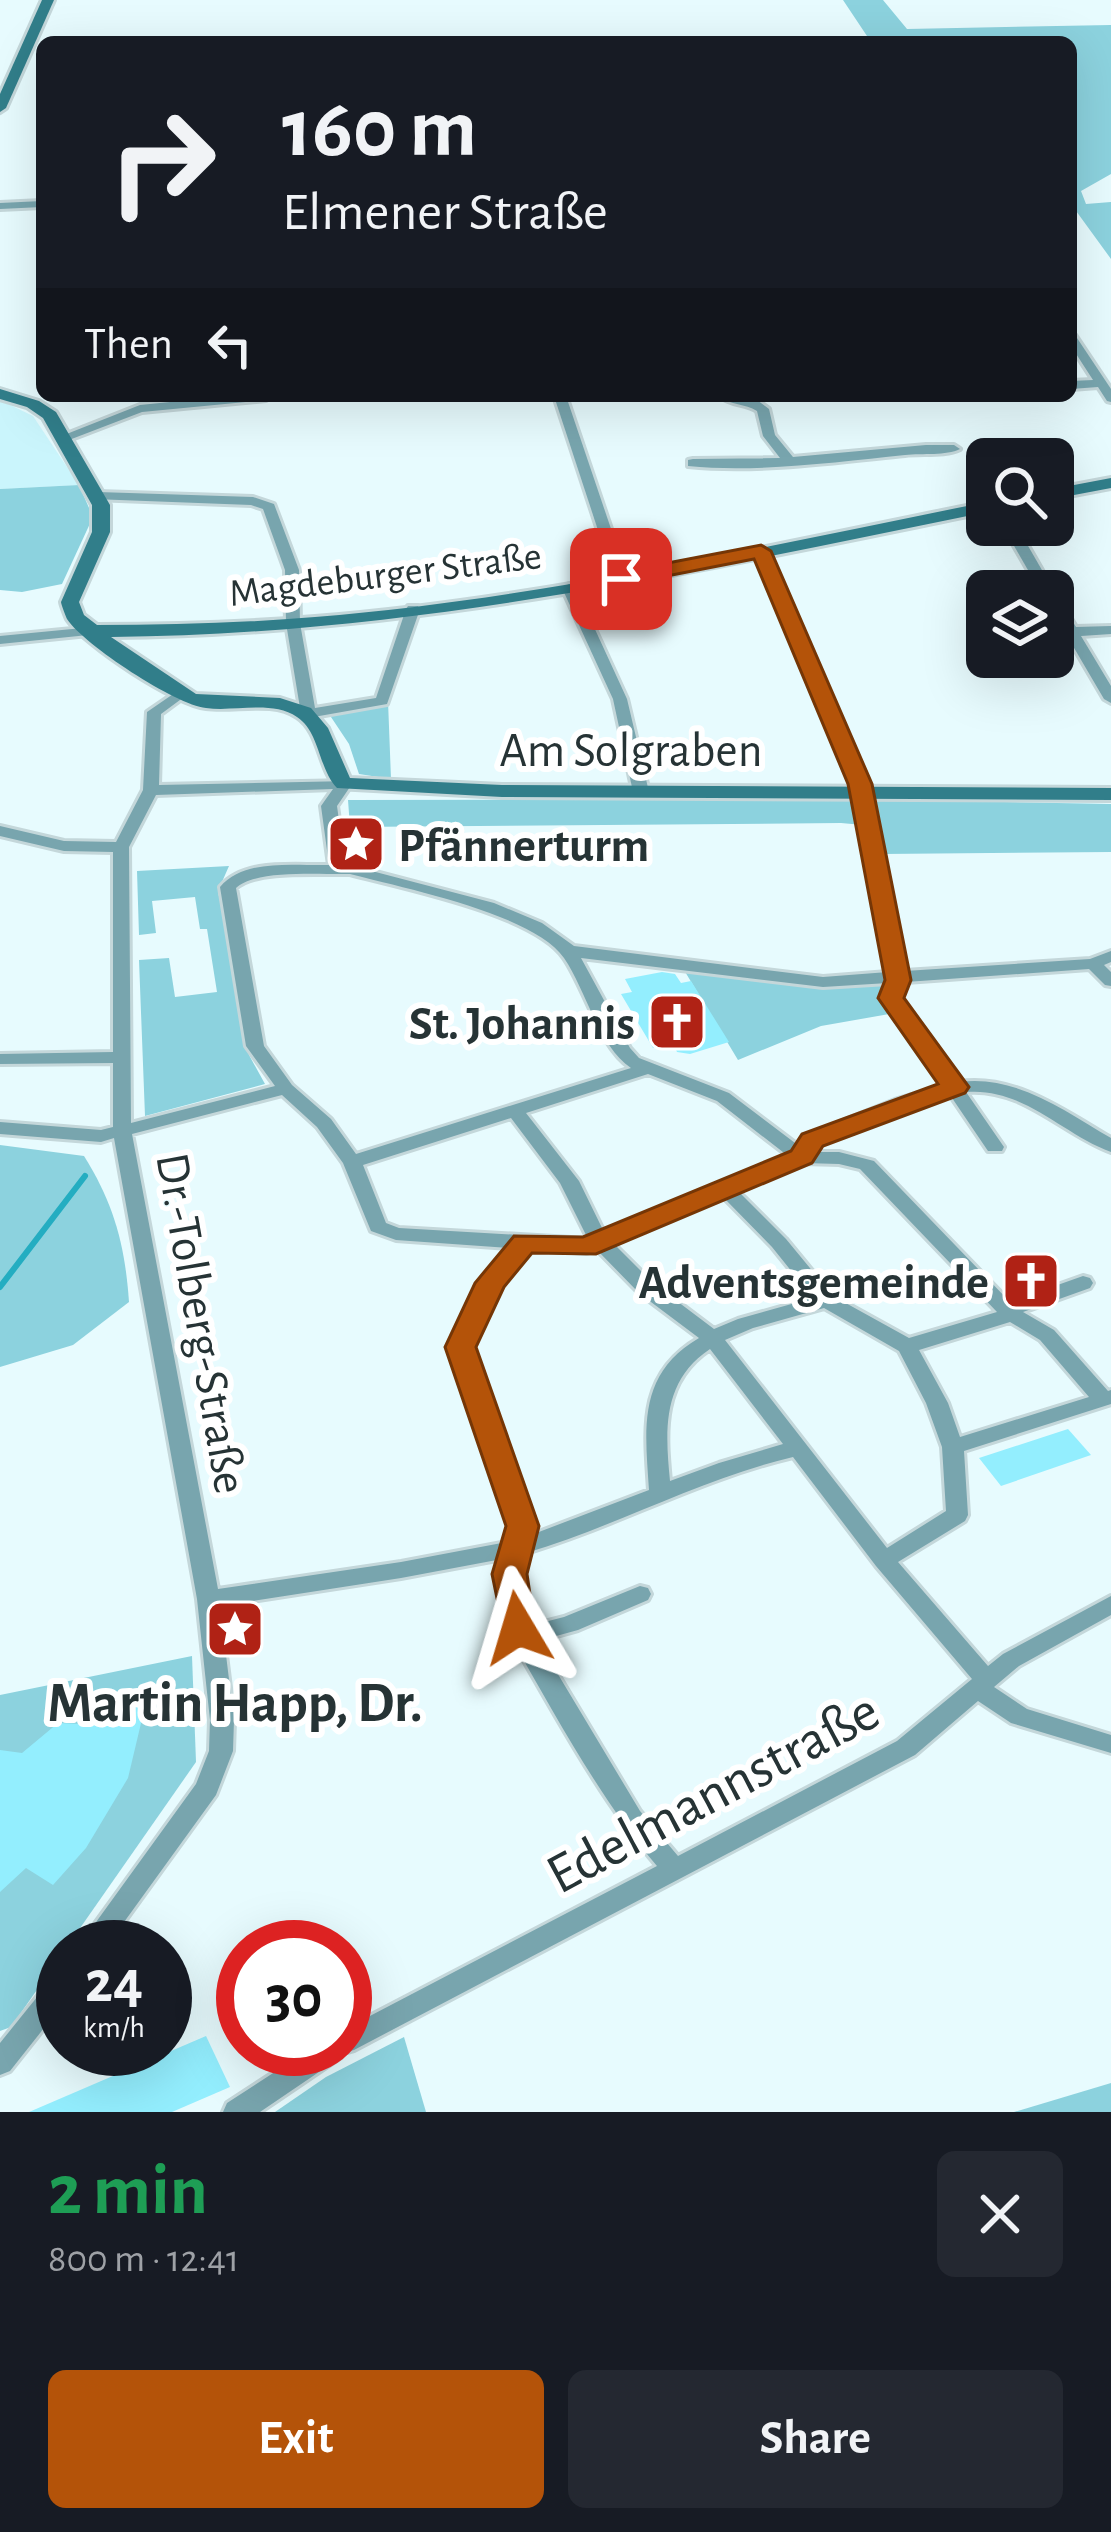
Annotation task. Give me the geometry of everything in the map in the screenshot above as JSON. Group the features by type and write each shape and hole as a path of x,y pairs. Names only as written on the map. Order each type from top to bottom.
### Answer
{"street":[{"path":"0,108 48,0"},
{"path":"0,206 36,204"},
{"path":"1077,346 1111,398"},
{"path":"1077,385 1101,383"},
{"path":"0,394 42,409 65,437 98,496 101,532 70,602 75,617 179,694 211,703 280,705 308,714 382,701 413,609"},
{"path":"65,437 140,409 208,402"},
{"path":"562,402 621,579"},
{"path":"757,402 769,436 789,461"},
{"path":"693,464 789,461 919,447 954,449"},
{"path":"1074,490 1111,483"},
{"path":"98,496 263,503 292,570 293,623 308,714 326,741 335,777 344,784 329,806 338,869"},
{"name":"Magdeburger Straße","path":"0,640 293,623 413,609 621,579 966,511"},
{"path":"761,551 861,790 898,980 891,998 994,1147"},
{"path":"568,588 620,699 641,792"},
{"path":"1074,632 1111,630"},
{"path":"1074,635 1111,699"},
{"name":"Dr.-Tolberg-Straße","path":"111,1920 207,1788 221,1751 222,1720 208,1599 122,1132 121,847 151,790 154,712 179,694"},
{"name":"Am Solgraben","path":"151,790 344,784 388,789 1111,794"},
{"path":"0,831 64,846 121,847"},
{"path":"802,1157 723,1096 649,1068 622,1052 569,951 536,927 488,907 368,872 260,872 231,881 228,895 255,1046 286,1089 323,1123 352,1162 378,1227 396,1234 586,1247 802,1157 839,1158 870,1168 1007,1311 1047,1335 1107,1398 952,1447"},
{"path":"569,951 820,981 898,980 1102,960 1111,981"},
{"path":"0,1058 123,1057"},
{"path":"352,1162 649,1068"},
{"path":"802,1157 812,1140 956,1087 988,1086 1022,1097 1111,1146"},
{"path":"0,1128 83,1137 122,1132 286,1089"},
{"path":"515,1111 569,1181 598,1239 646,1288 713,1338 884,1560 1018,1722 1111,1744"},
{"path":"727,1190 826,1301 907,1346 937,1403 952,1447 957,1515 884,1560"},
{"path":"524,1243 490,1283 460,1347 523,1526 509,1574 522,1637 631,1818 676,1870"},
{"path":"907,1346 1000,1321 1007,1311 1083,1283"},
{"path":"660,1492 656,1414 685,1352 743,1324 826,1301"},
{"path":"208,1599 515,1548 621,1512 739,1462 799,1448"},
{"path":"522,1637 570,1624 640,1594"},
{"name":"Edelmannstraße","path":"372,2028 907,1748 982,1683 1111,1605"},
{"path":"0,2063 36,2018"},
{"path":"237,2112 291,2076"}],"shaded area":[{"path":"843,0 883,0 907,29 1111,25 1111,174 1081,191 1086,204 1111,202 1111,259 1077,212 1077,36 867,36"},
{"path":"0,400 33,416 79,485 0,489"},
{"path":"79,485 93,517 62,584 22,592 0,590 0,489"},
{"path":"388,701 391,779 359,774 349,744 327,711"},
{"path":"348,800 1111,804 1111,852 882,854 874,826 841,823 350,827"},
{"path":"229,866 218,891 249,1055 265,1084 145,1116 139,960 169,958 175,997 217,992 207,929 200,929 195,897 152,901 156,933 139,935 137,871"},
{"path":"684,970 828,985 888,985 895,1013 821,1026 738,1060"},
{"path":"0,1145 84,1156 116,1226 129,1302 73,1345 0,1367"},
{"path":"192,1656 196,1762 86,1920 36,1920 36,1991 11,2027 0,2031 0,1695"},
{"path":"404,2037 426,2112 275,2112 328,2076 372,2076 372,2053"},
{"path":"1111,2083 1111,2112 1014,2112"}],"building":[{"name":"St. Johannis","path":"675,974 681,983 691,981 729,1042 690,1054 677,1052 673,1043 653,1048 621,994 632,992 625,979"},
{"path":"1068,1429 1091,1455 1001,1486 979,1458"},
{"path":"147,1698 128,1778 86,1848 53,1885 26,1868 0,1892 0,1750 22,1753 58,1723 82,1724 86,1701"},
{"path":"206,2036 216,2057 216,2076 225,2076 230,2087 172,2112 29,2112 113,2076 192,2076 192,2042"}],"waterway":[{"path":"0,1287 85,1176"}],"place":[{"name":"Pfännerturm","path":"356,844"},
{"name":"St. Johannis","path":"677,1022"},
{"name":"Adventsgemeinde","path":"1031,1281"},
{"name":"Martin Happ, Dr.","path":"235,1629"}],"route":[{"path":"518,1628 509,1574 523,1526 460,1347 490,1283 524,1243 586,1247 802,1157 812,1140 956,1087 908,1028 891,998 898,980 860,784 761,551 621,579"}]}
